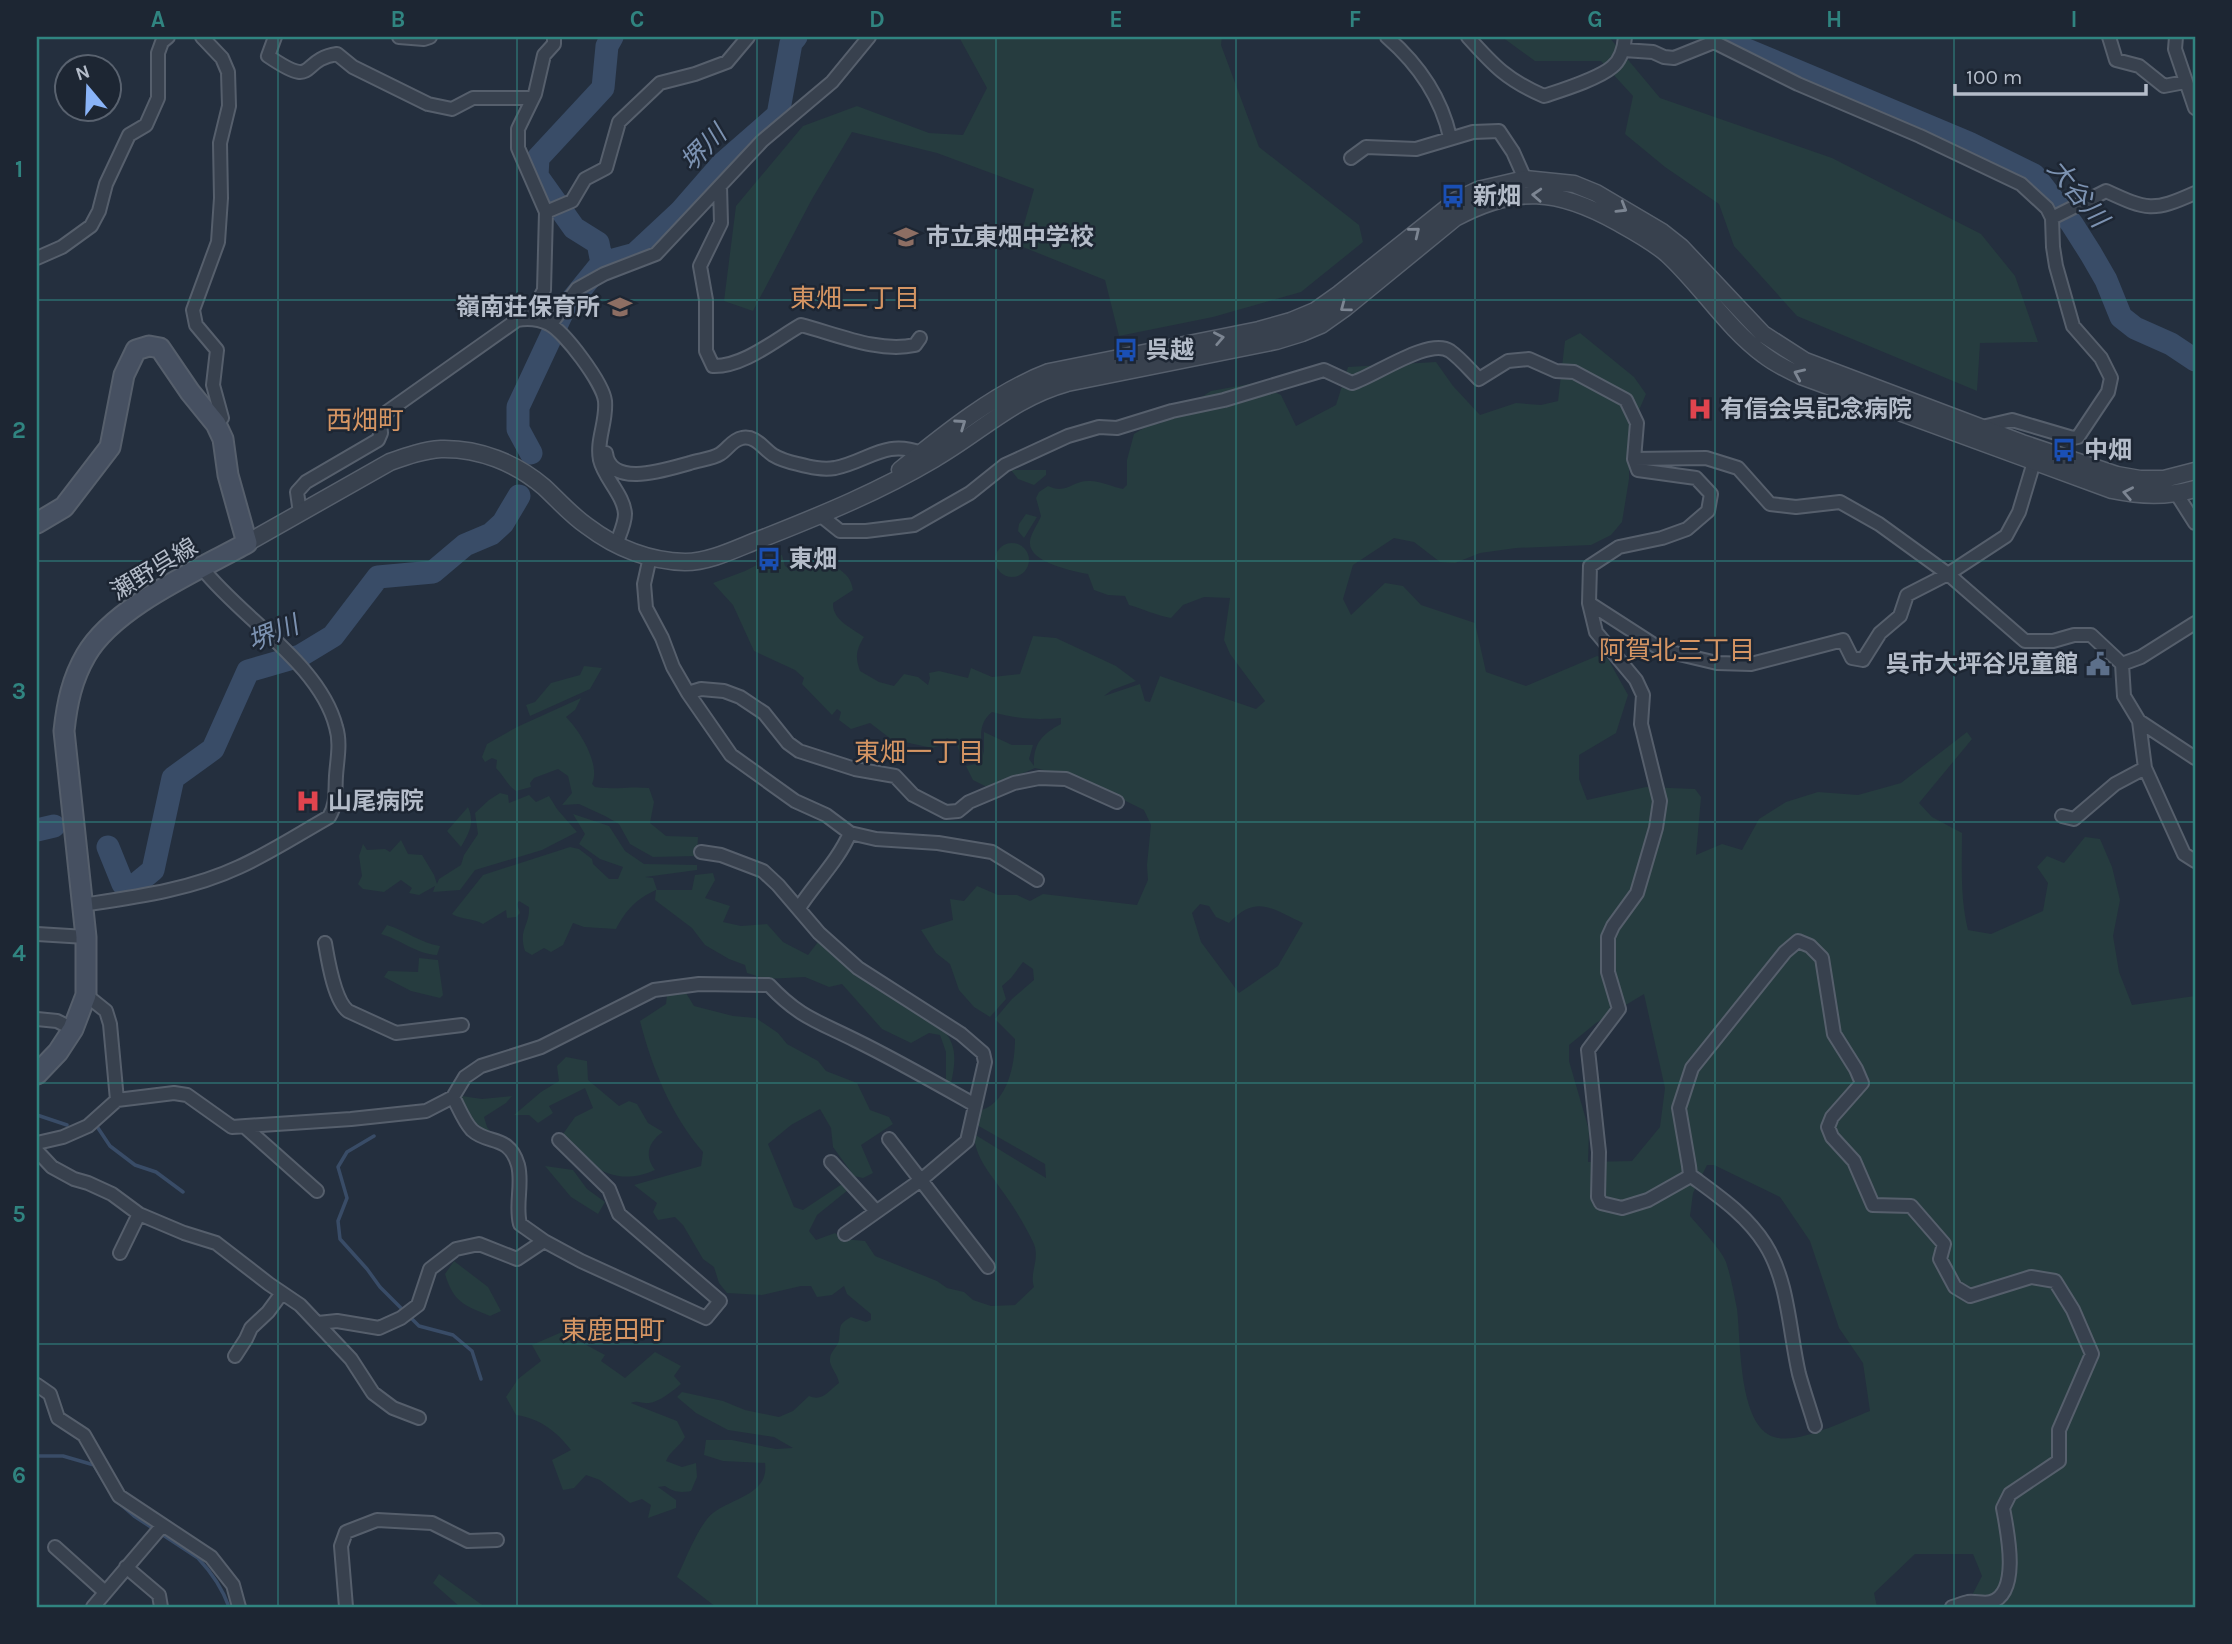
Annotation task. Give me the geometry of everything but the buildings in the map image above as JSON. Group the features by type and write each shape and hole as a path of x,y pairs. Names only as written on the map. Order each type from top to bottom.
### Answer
{"main road":[{"path":"37,523 64,507 110,447 124,375 136,350 149,346 160,348 216,424 223,439 228,475 247,543"},
{"name":"瀬野呉線","path":"37,1074 58,1052 74,1029 86,995 86,936 64,731 68,699 75,676 88,652 107,629 135,606 247,543"}],"street":[{"path":"37,258 62,247 91,226 99,211 106,184 130,135 146,125 158,97 158,53 162,42 168,37"},
{"path":"202,37 222,58 228,72 229,106 220,143 221,198 218,242 193,310 196,325 217,350 213,385 222,418 216,424"},
{"path":"275,37 268,56 295,73 306,72 328,55 337,54 353,66 428,104 452,109 473,99 531,98"},
{"path":"399,37 430,37"},
{"path":"530,318 544,290 546,212 518,148 518,129 535,94 544,55 554,44 554,37"},
{"path":"546,212 572,201 585,179 606,168 620,122 660,83 727,62 748,37"},
{"path":"551,324 577,289 604,274 656,254 762,141 832,82 869,37"},
{"path":"1387,37 1400,48 1435,92 1450,137"},
{"path":"1468,37 1495,68 1523,87 1544,96 1612,67 1624,43 1664,57 1675,58 1714,42 1798,84 1920,136 2021,184 2046,208 2052,218 2054,257 2073,326 2101,358 2111,378 2108,392 2078,437 2073,438 2012,420 1982,427"},
{"path":"2109,37 2116,60 2139,66 2164,86 2185,82"},
{"path":"2176,37 2175,49 2195,108"},
{"path":"1351,159 1366,147 1416,149 1473,132 1499,131 1513,152 1525,179"},
{"path":"868,496 921,453 1010,391 1049,372 1259,330 1291,321 1339,295 1457,200 1478,190 1525,179 1574,184 1596,193 1662,232 1681,247 1763,334 1794,355 2116,475 2164,479 2195,471"},
{"path":"720,186 721,223 701,266 706,300 706,351 713,366 724,366 750,354 801,325 860,341 901,348 915,345 920,338"},
{"path":"2052,218 2106,191 2140,207 2160,206 2195,193"},
{"path":"247,543 390,462 414,453 441,449 470,451 495,457 519,469 542,485 585,525 634,554 687,562 718,555 868,496 936,458 1040,390 1276,341 1321,325 1455,218 1499,199 1528,194 1559,197 1587,205 1647,239 1667,254 1763,355 1801,376 2112,490 2140,496 2195,489"},
{"path":"300,513 297,492 306,482 378,440 381,433 380,421 387,412 517,320 530,318 551,324 588,365 605,397 606,419 599,449 601,463 624,507 625,516 616,545"},
{"path":"820,515 840,531 866,531 914,525 970,493 1005,465 1068,436 1099,427 1117,428 1324,370 1352,383 1367,379 1415,353 1433,348 1448,349 1479,379 1508,360 1529,359 1556,371 1574,372 1626,400 1637,423 1634,459 1638,470 1696,478 1712,494 1709,510 1686,529 1662,538 1619,547 1590,566 1589,603 1596,632 1636,680 1643,695 1641,724 1660,801 1656,828 1637,893 1608,937 1608,972 1619,1009 1588,1050 1599,1152 1598,1197 1601,1203 1622,1208 1648,1200 1689,1175"},
{"path":"603,430 607,432 606,450 610,465 622,473 638,475 719,455 733,442 743,438 755,440 787,462 815,468 832,469 860,461 880,451 905,447 921,453"},
{"path":"1634,459 1706,458 1738,468 1770,504 1796,507 1840,502 1879,524 1948,574 2025,641 2053,641 2074,635 2091,635 2122,664 2124,696 2139,721 2145,768 2184,854 2195,861"},
{"path":"1589,603 1662,650 1717,663 1751,664 1843,640 1852,658 1863,660 1880,633 1900,616 1907,595 1948,574 2006,536 2019,512 2034,462"},
{"path":"2176,493 2195,523"},
{"path":"650,557 644,584 646,608 688,693 731,755 792,799 826,815 850,833 876,839 970,846 992,852 1037,880"},
{"path":"82,905 189,885 238,868 329,817 335,808 337,729 328,705 279,643 212,582 202,568"},
{"path":"2122,664 2141,657 2195,623"},
{"path":"688,693 701,689 724,691 740,697 764,713 788,743 799,751 855,769 895,776 913,795 946,813 958,811 969,802 1014,783 1039,778 1066,779 1117,802"},
{"path":"2139,721 2195,758"},
{"path":"2063,816 2074,819 2115,784 2145,768"},
{"path":"799,908 815,883 843,849 850,833"},
{"path":"701,852 721,855 763,871 820,933 858,968 928,1011 983,1053 985,1062 967,1141 921,1180 845,1234"},
{"path":"37,934 86,936"},
{"path":"1815,1426 1800,1375 1780,1272 1765,1244 1750,1224 1729,1204 1689,1175 1679,1108 1692,1068 1785,952 1798,941 1822,958 1834,1034 1862,1083 1832,1117 1828,1127 1832,1138 1854,1161 1873,1205 1911,1206 1944,1244 1940,1259 1955,1287 1970,1296 2031,1277 2055,1282 2073,1310 2092,1354 2059,1430 2059,1461 2010,1494 2003,1508 2010,1544 2008,1579 2001,1596 1991,1602 1968,1602 1952,1607"},
{"path":"325,943 335,985 343,1008 348,1011 396,1033 462,1025"},
{"path":"37,1143 88,1126 117,1100 174,1093 187,1095 232,1127 426,1111 453,1097 465,1077 481,1066 541,1047 654,990 699,984 768,985 806,1018 856,1040 975,1105"},
{"path":"86,995 106,1012 110,1024 117,1100"},
{"path":"37,1019 57,1021 74,1029"},
{"path":"453,1097 472,1130 500,1141 509,1148 517,1162 520,1178 517,1216 520,1224 581,1261 706,1318 720,1301 619,1214 609,1189 559,1140"},
{"path":"246,1127 317,1191"},
{"path":"889,1139 988,1267"},
{"path":"37,1151 52,1167 112,1194 139,1214 216,1243 300,1305 351,1359 373,1393 393,1408 419,1418"},
{"path":"831,1162 876,1211"},
{"path":"120,1253 139,1214"},
{"path":"318,1323 337,1321 380,1328 401,1318 418,1305 430,1269 456,1249 479,1244 517,1259 544,1241"},
{"path":"235,1356 251,1328 268,1312 282,1293"},
{"path":"37,1385 50,1394 58,1418 84,1435 119,1496 211,1557 233,1586 239,1607"},
{"path":"346,1607 341,1546 346,1532 377,1520 432,1523 468,1541 497,1540"},
{"path":"93,1607 162,1526"},
{"path":"55,1547 105,1592"},
{"path":"127,1567 159,1595 160,1607"}],"green space":[{"path":"959,37 1222,37 1221,45 1259,147 1359,225 1363,242 1301,292 1213,317 1119,336 1105,280 1018,245 1034,189 937,153 852,132 812,199 753,311 724,301 736,206 803,126 857,106 929,133 963,135 987,88"},
{"path":"1502,37 1609,37 1660,98 1832,158 1981,234 2015,276 2038,342 1980,343 1977,391 1797,316 1734,246 1719,204 1665,167 1625,134 1633,96 1601,61 1535,61"},
{"path":"1580,333 1634,377 1646,394 1629,433 1629,479 1622,522 1611,535 1591,545 1516,548 1480,553 1455,563 1440,562 1414,542 1394,538 1353,565 1343,599 1351,615 1385,583 1403,586 1421,605 1475,623 1486,672 1526,686 1597,656 1608,659 1628,695 1616,733 1579,755 1579,779 1587,800 1646,787 1695,789 1701,797 1696,855 1722,844 1742,850 1759,819 1786,802 1818,792 1858,795 1901,783 1967,732 1972,739 1919,803 1932,817 1962,833 1963,894 1968,930 1991,934 2043,911 2048,883 2037,867 2047,856 2064,863 2085,837 2100,839 2112,867 2120,900 2113,936 2119,972 2132,1005 2195,996 2195,1607 1966,1607 1982,1576 1973,1554 1915,1554 1874,1593 1877,1607 716,1607 677,1577 707,1519 714,1512 753,1491 765,1475 765,1463 723,1461 704,1455 706,1440 732,1440 776,1449 793,1448 774,1437 728,1430 696,1413 677,1397 682,1392 779,1417 793,1411 809,1396 822,1397 839,1383 830,1358 839,1340 840,1327 851,1317 866,1322 871,1320 871,1314 847,1294 844,1286 832,1295 817,1297 811,1286 762,1295 727,1293 719,1283 714,1267 703,1259 683,1225 675,1217 658,1220 653,1212 657,1203 634,1185 701,1166 703,1152 672,1107 650,1056 640,1021 666,1004 667,995 686,993 694,1006 733,1016 756,1018 778,1033 787,1044 818,1061 826,1071 857,1083 870,1110 889,1117 893,1124 861,1145 873,1173 863,1178 854,1176 833,1147 831,1128 820,1109 791,1125 768,1144 794,1207 803,1210 842,1184 848,1190 817,1215 809,1231 816,1240 835,1233 843,1239 865,1241 875,1256 937,1281 947,1288 964,1292 973,1300 991,1306 1015,1305 1034,1287 1036,1250 1020,1217 980,1158 974,1134 1046,1178 1045,1164 977,1125 982,1110 998,1099 1004,1090 1014,1059 1015,1039 995,1019 1012,999 1034,980 1033,969 1023,962 1002,986 1006,999 990,1017 974,1007 959,990 950,964 936,953 921,930 953,920 950,899 964,901 977,886 998,895 1017,895 1030,901 1043,894 1137,905 1148,880 1151,825 1144,810 1081,779 1035,768 989,788 973,780 966,766 976,764 962,759 957,745 947,738 939,746 932,748 891,739 870,723 851,729 839,720 841,712 837,709 832,715 802,684 804,678 795,670 754,651 733,605 713,583 774,556 782,555 785,566 794,571 827,560 847,575 852,584 853,590 833,603 836,614 844,623 864,637 857,654 860,671 879,682 894,686 904,674 918,677 928,685 929,673 939,671 968,678 971,668 992,677 1020,674 1033,636 1056,638 1116,666 1136,681 1104,696 1140,684 1145,701 1150,702 1160,676 1256,709 1265,701 1230,654 1224,640 1230,598 1204,597 1183,605 1171,618 1129,605 1125,596 1108,595 1094,590 1088,574 1043,560 1031,548 1030,541 1041,516 1036,498 1039,492 1048,486 1060,489 1084,481 1123,489 1127,485 1127,460 1134,434 1150,424 1159,424 1211,391 1255,383 1281,395 1296,426 1336,405 1348,367 1436,362 1453,386 1480,415 1516,403 1541,405 1558,401 1565,341","holes":["992,712 1026,718 1061,718 1061,724 1040,740 1035,752 1034,766 1029,759 1033,745 1012,745 984,732 984,755 981,732 987,716","1200,904 1209,906 1216,917 1229,923 1239,914 1257,906 1274,909 1303,923 1278,966 1239,993 1201,942 1192,913","1644,994 1665,1088 1660,1127 1632,1161 1588,1162 1589,1130 1569,1061 1569,1045 1596,1023","1707,1165 1714,1165 1780,1197 1810,1241 1839,1328 1863,1363 1870,1411 1796,1438 1774,1437 1762,1430 1748,1400 1741,1360 1737,1309 1728,1268 1720,1251 1690,1216 1693,1193"]},
{"path":"1011,470 1046,470 1046,475 1034,485 1018,479"},
{"path":"1026,514 1037,517 1024,538 1018,531"},
{"path":"1012,543 1024,548 1029,560 1024,572 1012,577 1000,572 995,560 1000,548"},
{"path":"584,666 602,668 590,689 530,716 526,705 535,702 551,683 580,675"},
{"path":"581,698 575,710 566,717 588,749 594,767 592,784 602,788 649,788 654,802 650,823 666,836 698,837 697,856 653,857 630,844 619,824 605,816 579,804 562,805 572,793 568,776 558,769 534,778 530,783 531,787 516,791 496,768 497,760 492,758 485,762 482,757 487,744"},
{"path":"500,793 508,795 509,803 529,795 536,802 549,796 577,832 542,850 475,870 460,890 433,892 435,886 419,895 409,893 412,888 401,880 384,892 363,889 358,884 362,876 359,856 363,844 367,850 385,849 390,852 401,840 408,854 422,855 437,884 439,879 461,865 464,855 478,834 475,813"},
{"path":"468,807 471,823 461,847 447,831"},
{"path":"573,814 609,826 625,851 644,864 697,865 697,870 645,877 653,878 657,890 692,890 695,875 713,873 715,880 705,898 730,906 723,922 741,926 767,924 783,942 808,955 821,938 877,987 944,1031 953,1049 951,1083 946,1081 946,1052 940,1035 929,1033 911,1043 882,1029 842,984 829,987 805,977 766,979 747,973 745,965 705,945 692,928 655,900 656,890 632,906 616,929 584,927 573,923 563,945 551,952 544,948 532,955 525,951 523,944 529,907 519,901 517,904 520,913 516,917 507,918 506,910 483,924 452,914 483,875 570,847 579,849 592,859 593,864 609,879 618,879 623,867 600,859 579,844 585,834"},
{"path":"387,925 440,946 437,955 423,952 381,934"},
{"path":"419,958 438,960 443,995 440,998 411,991 384,977 388,971 418,972"},
{"path":"566,1057 587,1061 588,1080 619,1106 629,1101 637,1104 648,1123 663,1132 649,1149 655,1170 627,1177 615,1175 592,1165 572,1146 563,1134 575,1117 593,1108 585,1088 549,1106 553,1113 538,1123 529,1115 514,1115 559,1081 557,1066"},
{"path":"455,1095 482,1099 512,1096 484,1117 494,1136 474,1126"},
{"path":"545,1166 573,1170 587,1189 605,1202 598,1214 571,1197"},
{"path":"454,1261 488,1287 501,1311 490,1316 467,1306 456,1297 445,1274"},
{"path":"562,1332 605,1355 601,1361 625,1378 655,1352 681,1366 674,1376 681,1384 670,1393 653,1402 631,1403 677,1421 685,1437 666,1461 682,1467 696,1463 697,1477 691,1491 680,1492 665,1486 658,1487 676,1500 676,1508 648,1518 651,1505 642,1499 630,1503 600,1480 586,1475 574,1488 563,1490 552,1460 571,1450 547,1427 533,1419 516,1415 506,1397 518,1379 541,1361 532,1345"},
{"path":"439,1574 485,1607 460,1607 433,1583"}],"waterway":[{"name":"堺川","path":"531,453 518,429 518,407 563,311 602,263 598,243 574,228 537,176 538,158 603,88 607,46 612,37"},
{"name":"堺川","path":"602,263 635,254 680,212 721,165 778,115 791,43 796,37"},
{"name":"大谷川","path":"1724,37 1728,42 1969,143 2034,175 2072,224 2091,254 2106,280 2121,317 2135,328 2171,344 2195,360"},
{"name":"堺川","path":"108,847 123,884 130,889 153,870 173,778 213,749 248,671 300,656 333,636 378,577 433,572 465,545 491,534 503,523 519,496"},
{"name":"堺川","path":"37,830 54,826"},
{"path":"37,1115 67,1125"},
{"path":"96,1125 110,1146 135,1165 156,1172 183,1192"},
{"path":"374,1136 347,1152 338,1167 347,1198 338,1221 340,1239 380,1287 419,1326 453,1335 472,1351 481,1379"},
{"path":"37,1456 63,1456 94,1465 114,1498"},
{"path":"119,1503 198,1558 216,1581 229,1607"}],"place":[{"name":"新畑","path":"1453,196"},
{"name":"市立東畑中学校","path":"906,237"},
{"name":"嶺南荘保育所","path":"620,307"},
{"name":"呉越","path":"1126,350"},
{"name":"有信会呉記念病院","path":"1700,409"},
{"name":"中畑","path":"2064,450"},
{"name":"東畑","path":"769,559"},
{"name":"呉市大坪谷児童館","path":"2098,664"},
{"name":"山尾病院","path":"308,801"}],"district":[{"name":"東畑二丁目","path":"855,298"},
{"name":"西畑町","path":"365,420"},
{"name":"阿賀北三丁目","path":"1677,650"},
{"name":"東畑一丁目","path":"919,752"},
{"name":"東鹿田町","path":"613,1330"}]}
